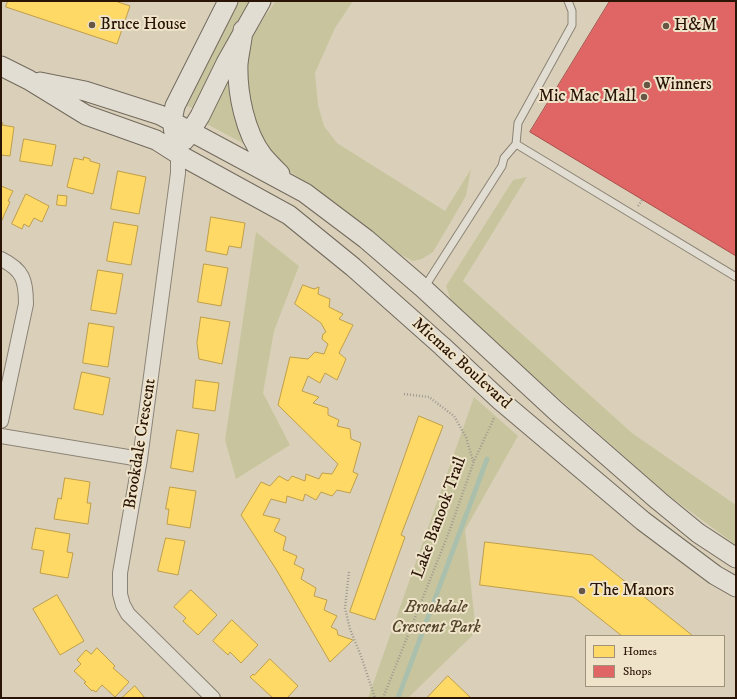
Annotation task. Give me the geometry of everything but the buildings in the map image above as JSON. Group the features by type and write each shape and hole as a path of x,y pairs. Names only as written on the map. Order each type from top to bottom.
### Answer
{"street":[{"path":"178,154 172,120 175,106 228,1"},
{"path":"178,154 190,130 200,116 243,30 261,1"},
{"path":"243,30 238,64 238,87 245,118 251,134 262,155 280,173 305,193"},
{"path":"1,66 29,80"},
{"name":"Micmac Boulevard","path":"29,80 85,91 160,115 172,120 305,193 366,239 424,288 556,411 659,501 698,533 736,558"},
{"name":"Micmac Boulevard","path":"29,80 86,115 156,140 178,154 289,214 353,267 502,401 643,521 715,575 736,587"},
{"name":"Brookdale Crescent","path":"178,154 178,173 140,458 120,573 120,594 123,605 128,614 213,698"},
{"path":"1,259 22,276 26,290 26,304 1,421"},
{"path":"1,436 140,458"}],"lane":[{"path":"424,288 502,166 504,158 516,144 518,123 572,25 572,11 568,1"},
{"path":"516,144 736,277"}],"path":[{"path":"404,394 429,397 454,416 464,433 474,461"},
{"name":"Lake Banook Trail","path":"383,698 449,532 474,461 496,414"},
{"path":"349,572 345,608 350,629 375,698"}],"green space":[{"path":"238,1 251,1 196,109 187,106 218,37"},
{"path":"276,1 353,1 335,28 315,73 318,105 324,126 337,143 445,211 471,169 466,196 433,252 422,259 413,261 401,255 346,211 283,166 269,152 262,140 256,127 247,97 245,83 246,57 248,49 258,28"},
{"path":"230,64 250,147 205,123"},
{"path":"527,177 463,281 632,433 736,505 736,545 668,495 452,304 446,286 513,180"},
{"path":"256,232 299,266 274,331 263,393 290,445 236,479 225,440"},
{"name":"Brookdale Crescent Park","path":"474,397 518,436 465,530 476,632 408,698 368,698"}],"waterway":[{"path":"398,698 487,459"}],"place":[{"name":"Bruce House","path":"92,25"},
{"name":"H&M","path":"666,26"},
{"name":"Winners","path":"647,85"},
{"name":"Mic Mac Mall","path":"644,97"},
{"name":"The Manors","path":"582,591"}]}
